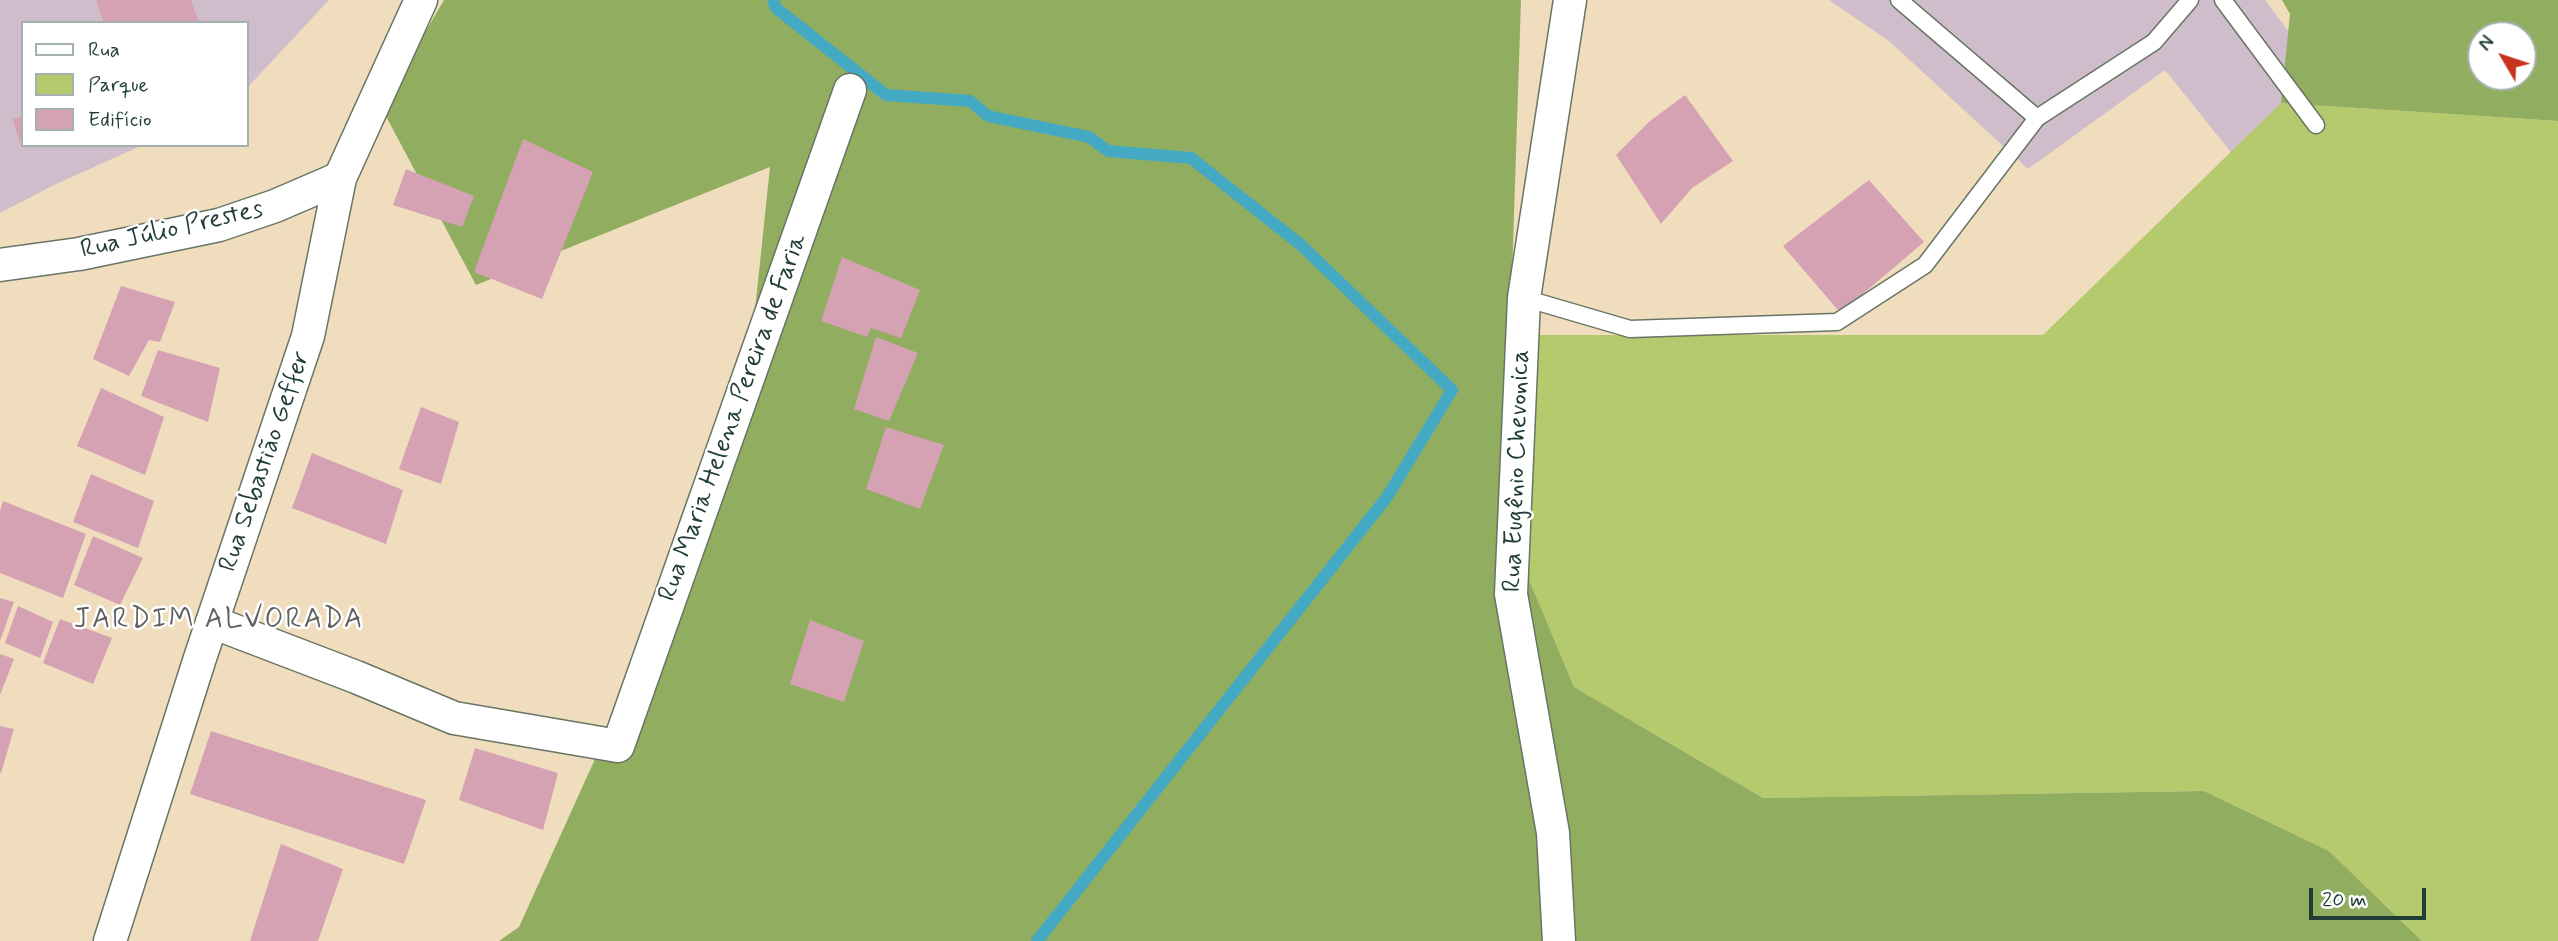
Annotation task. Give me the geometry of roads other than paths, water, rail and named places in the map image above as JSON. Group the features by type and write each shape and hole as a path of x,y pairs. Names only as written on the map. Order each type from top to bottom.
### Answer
{"street":[{"name":"Rua Sebastião Geffer","path":"110,941 212,622 308,336 340,178 421,0"},
{"name":"Rua Eugênio Chevonica","path":"1559,941 1553,833 1511,594 1524,298 1570,0"},
{"name":"Rua Maria Helena Pereira de Faria","path":"212,622 454,718 618,746 850,90"},
{"name":"Rua Júlio Prestes","path":"0,265 79,254 219,225 275,206 340,178"}],"lane":[{"path":"1899,0 2037,118"},
{"path":"1524,298 1630,329 1837,322 1925,265 2037,118 2154,42 2190,0"},
{"path":"2223,0 2316,125"}],"waterway":[{"path":"773,0 776,8 886,95 970,101 988,116 1089,137 1108,151 1191,158 1301,245 1452,390 1387,497 1037,941"}],"district":[{"name":"JARDIM ALVORADA","path":"219,621"}]}
